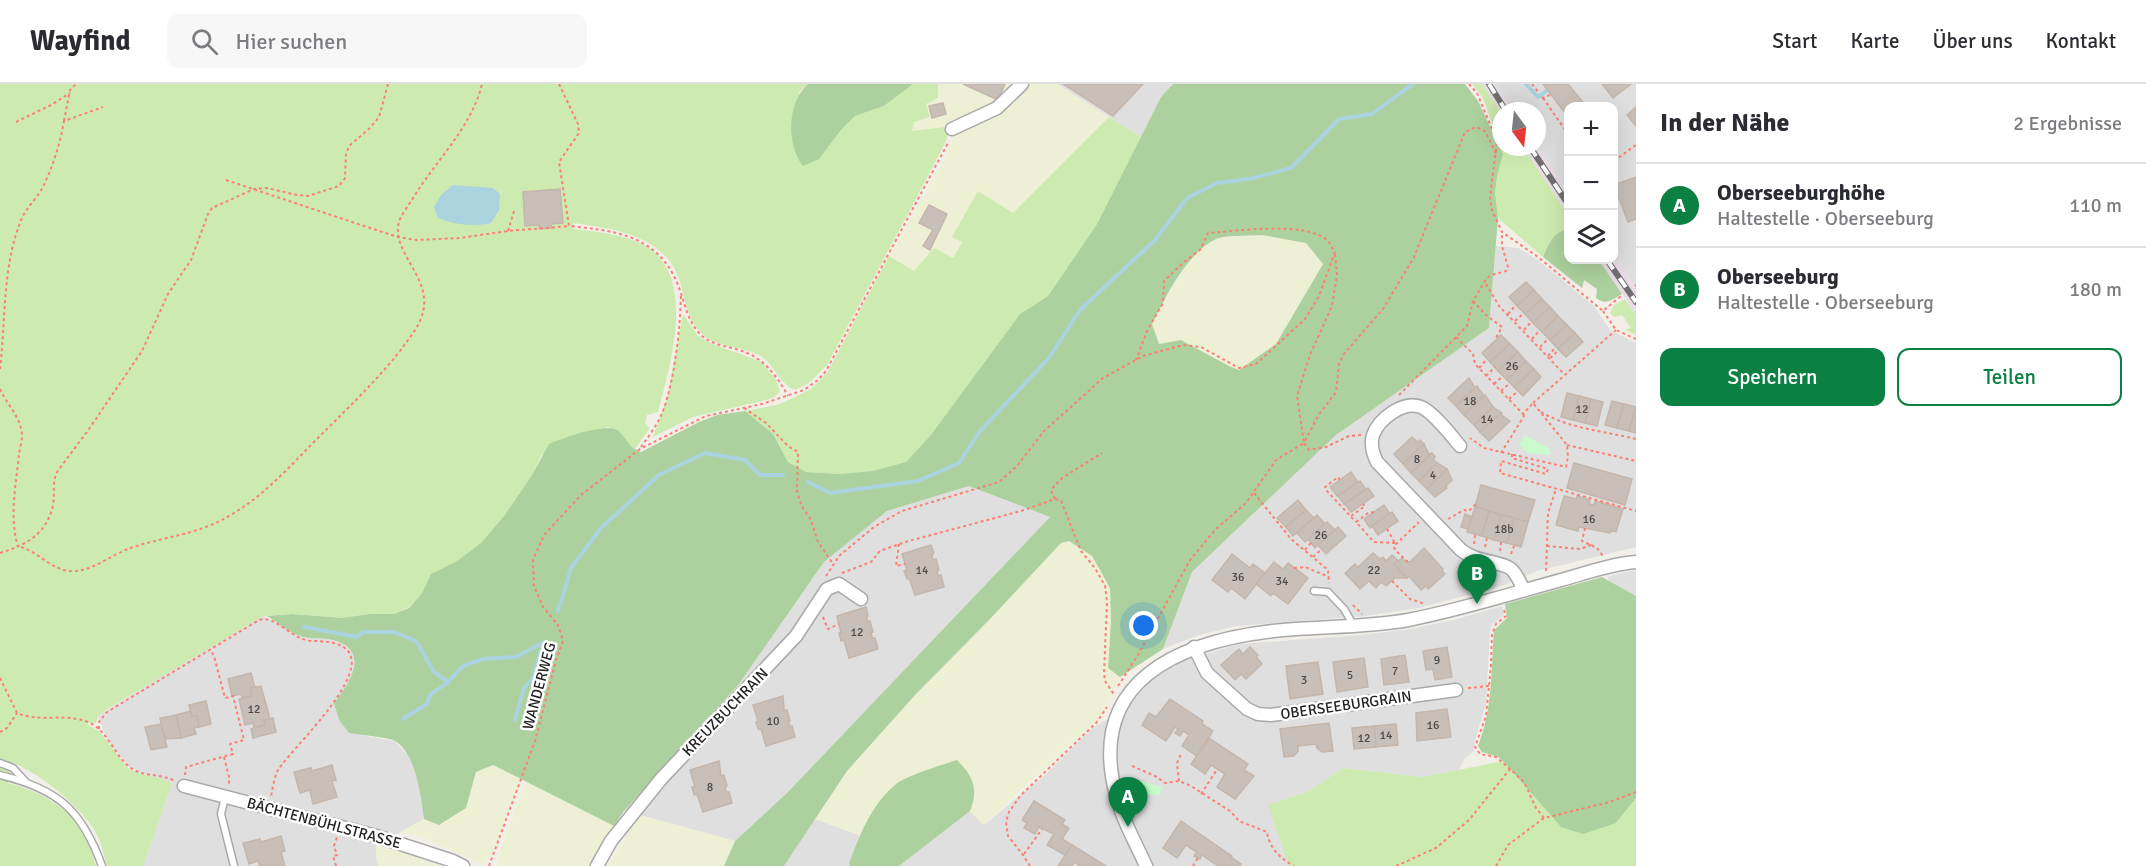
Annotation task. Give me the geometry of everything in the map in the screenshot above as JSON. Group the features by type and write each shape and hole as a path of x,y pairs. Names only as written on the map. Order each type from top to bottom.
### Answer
{"street":[{"path":"952,129 997,108 1022,84"},
{"path":"1457,442 1423,408 1405,405 1381,424 1372,437 1372,449 1377,462 1461,550 1476,560 1507,566 1514,572 1524,590"},
{"path":"1146,866 1116,797 1110,753 1121,709 1140,680 1162,663 1194,647 1227,637 1310,628 1354,627 1410,619 1460,608 1607,567 1636,562"},
{"path":"836,584 861,599"},
{"name":"KREUZBUCHRAIN","path":"597,866 611,841 661,779 796,636 827,589 836,584"},
{"name":"OBERSEEBURGRAIN","path":"1194,647 1207,673 1247,709 1258,714 1271,715 1456,690"},
{"name":"BÄCHTENBÜHLSTRASSE","path":"184,786 376,836 463,866"}],"lane":[{"path":"1314,591 1328,592 1344,609 1354,627"},
{"path":"0,763 13,768 27,783"},
{"path":"0,775 42,789 69,807 85,826 102,866"},
{"path":"225,796 221,814 234,866"}],"path":[{"path":"0,369 4,339 7,273 23,217 42,188 60,143 70,93 76,84"},
{"path":"0,553 19,547 37,536 47,522 53,504 54,478 57,472 142,351 168,294 191,260 208,214 219,204 254,189 267,188 308,196 339,186 345,178 346,154 350,146 379,117 388,84"},
{"path":"19,547 29,549 56,567 69,571 84,570 134,546 203,528 227,518 259,496 352,406 392,361 421,320 424,306 421,282 398,237 401,217 428,175 453,144 472,113 483,84"},
{"path":"559,84 578,124 579,134 559,162 569,226"},
{"path":"1469,84 1477,93 1492,129"},
{"path":"1532,84 1539,93"},
{"path":"16,122 70,93"},
{"path":"1550,96 1542,97 1564,127"},
{"path":"64,121 103,107"},
{"path":"1117,698 1116,690 1138,655 1190,560 1216,529 1246,503 1276,460 1304,443 1318,416 1336,392 1339,364 1343,355 1383,309 1414,257 1465,132 1476,127 1485,131 1492,145"},
{"name":"WANDERWEG","path":"489,866 535,741 563,641 558,625 543,607 534,586 533,560 544,535 581,495 640,449 706,416 744,408 804,390 826,371 948,144 952,129"},
{"path":"1618,158 1636,145"},
{"path":"1405,405 1399,395 1467,326 1473,301 1489,277 1503,273 1508,267 1502,246 1502,232 1492,210 1490,198 1496,156"},
{"path":"226,180 398,237 417,240 460,238 569,226 625,235 645,243 658,253 669,267 694,327 703,337 761,360 788,396"},
{"path":"508,231 514,211"},
{"path":"1136,360 1148,329 1163,303 1164,281 1200,250 1208,233 1288,229 1308,232 1326,239 1335,252 1337,275 1332,306 1310,355 1297,396 1304,443 1309,450 1326,447 1358,434 1372,437"},
{"path":"1502,232 1538,257 1603,311 1616,330 1636,339"},
{"path":"823,580 839,556 874,527 902,511 999,482 1017,466 1044,431 1103,378 1143,356 1183,345 1201,347 1239,368 1256,364 1305,319 1319,296 1335,252"},
{"path":"1485,283 1499,306 1564,374"},
{"name":"WANDERWEG","path":"640,449 663,411 673,370 681,317 681,292"},
{"path":"1603,311 1621,296"},
{"path":"1473,301 1502,327 1496,338"},
{"path":"1507,315 1516,304"},
{"path":"1515,322 1524,313"},
{"path":"1523,331 1532,321"},
{"path":"1531,339 1540,330"},
{"path":"1522,414 1564,374 1616,330"},
{"path":"1456,337 1473,354 1475,364 1524,416 1501,453"},
{"path":"1539,348 1548,339"},
{"path":"1549,357 1558,349"},
{"path":"1479,368 1488,359"},
{"path":"1486,376 1495,368"},
{"path":"1494,385 1503,376"},
{"path":"1500,391 1510,383"},
{"path":"0,389 5,401 16,414 22,435 12,511 14,534 19,547"},
{"path":"1509,399 1518,391"},
{"path":"1457,442 1460,432 1484,448 1566,467 1567,445 1533,403"},
{"path":"744,408 766,423 788,446 798,452 797,491 801,505 811,520 818,542 833,564"},
{"path":"1539,411 1564,423 1636,439"},
{"path":"1567,445 1636,461"},
{"path":"1055,499 1051,490 1062,478 1102,453"},
{"path":"1512,454 1512,458 1548,470 1546,474 1501,461 1500,472 1636,511"},
{"path":"1340,480 1338,477 1325,487 1340,501 1374,542 1395,543 1418,522"},
{"path":"1546,571 1548,513 1556,489"},
{"path":"1253,493 1295,542 1328,570 1328,592"},
{"path":"836,584 841,574 871,562 880,551 926,536 1021,511 1055,499 1061,501 1081,551 1095,568 1105,586 1107,602 1104,673 1105,681 1117,698"},
{"path":"1351,516 1365,506 1363,504"},
{"path":"1444,523 1464,510 1469,511 1476,504"},
{"path":"1356,522 1368,513 1374,512"},
{"path":"1585,528 1582,541 1602,553"},
{"path":"1387,529 1395,543 1395,550 1408,562"},
{"path":"1295,542 1300,537"},
{"path":"1484,554 1487,538"},
{"path":"1499,556 1501,542"},
{"path":"1305,550 1311,543"},
{"path":"899,544 896,566 905,564"},
{"path":"1547,546 1580,549 1591,545"},
{"path":"1509,557 1514,546"},
{"path":"1313,557 1322,549"},
{"path":"1294,568 1305,567 1329,577"},
{"path":"1392,581 1410,600 1432,605"},
{"path":"1503,605 1506,616 1496,624 1492,634 1486,716 1476,750 1480,754 1496,757 1524,782 1536,808 1544,818"},
{"path":"820,612 828,629 839,624"},
{"path":"99,729 99,722 107,712 259,620 266,618 308,641 325,640 342,646 351,656 353,666 351,675 305,740 279,768 268,808"},
{"path":"191,765 233,754 230,744 244,740 233,696 225,698 210,649"},
{"path":"0,678 16,713 28,717 72,717 99,729 129,767 140,773 159,774 184,786"},
{"path":"1456,690 1489,686"},
{"path":"1112,699 1117,698"},
{"path":"1030,866 1008,836 1007,817 1013,805 1097,722 1107,707"},
{"path":"0,732 7,728 16,713"},
{"path":"1179,781 1177,763 1181,754"},
{"path":"224,757 229,777"},
{"path":"1132,766 1165,783 1179,781 1191,786 1230,811 1239,821 1267,832 1273,849 1280,857 1294,866"},
{"path":"1396,866 1436,848 1468,820 1510,769"},
{"path":"1201,794 1216,771"},
{"path":"1496,866 1508,844 1544,818 1610,802 1636,792"},
{"path":"1023,855 1042,829"},
{"path":"335,848 337,855 333,856 336,866"},
{"path":"1193,866 1198,858"}],"shaded area":[{"path":"1057,84 1173,84 1161,97 1141,137"},
{"path":"1482,84 1495,84 1507,102 1494,102"},
{"path":"1495,84 1636,84 1636,289 1618,262 1618,102 1564,102 1564,187 1543,156 1546,156 1546,102 1507,102"},
{"path":"1529,156 1543,156 1564,187 1564,209"},
{"path":"1496,246 1518,248 1538,260 1594,306 1610,330 1636,343 1636,547 1537,571 1502,586 1418,608 1366,616 1236,626 1199,635 1163,649 1192,572 1336,435 1489,328"},
{"path":"1618,262 1636,289 1636,314 1602,264 1618,264"},
{"path":"969,486 1050,517 787,793 735,841 624,811 739,684 824,562 887,511"},
{"path":"1636,570 1636,596 1609,582 1608,577"},
{"path":"1502,606 1504,615 1492,625 1490,631 1486,704 1474,751 1465,758 1459,770 1423,777 1343,768 1307,792 1269,805 1289,866 899,866 970,811 984,825 1046,774 1092,728 1128,708 1157,676 1178,662 1240,644 1410,629"},
{"path":"263,616 304,637 328,639 343,644 351,650 355,658 353,674 346,689 334,703 349,733 395,741 410,758 421,789 424,819 376,846 379,866 143,866 172,784 129,767 107,739 98,716 208,647"},
{"path":"815,819 859,835 850,866 784,866"}],"green space":[{"path":"0,84 808,84 799,92 819,159 855,116 884,106 913,84 938,84 938,98 926,104 930,117 914,122 912,131 945,127 950,129 925,182 827,365 809,383 795,390 789,387 769,363 759,355 723,345 709,339 698,330 691,318 674,269 665,255 652,245 623,232 573,223 574,229 622,237 649,248 663,263 672,281 676,302 676,325 668,372 658,412 647,415 645,423 650,428 635,449 618,431 608,427 558,440 541,456 532,475 504,516 481,543 457,561 431,574 422,593 409,607 394,614 369,614 342,618 292,614 263,616 109,708 98,716 96,723 86,723 100,732 128,768 138,773 161,778 172,784 143,866 107,866 99,839 91,825 72,803 48,783 13,763 8,783 50,800 76,821 85,834 96,866 0,866"},
{"path":"808,84 913,84 884,106 855,116 819,159 803,166 794,147 791,124 796,102"},
{"path":"938,84 1057,84 1109,117 1012,214 978,191 952,237 962,242 952,258 914,271 889,256 933,180 956,134 926,128 912,131 914,122 926,104 937,98"},
{"path":"1173,84 1465,84 1478,101 1492,131 1492,156 1502,156 1495,193 1498,218 1489,328 1336,435 1192,572 1163,649 1120,677 1108,668 1111,621 1110,588 1092,556 1069,541 1061,543 916,694 847,771 784,866 724,866 735,841 787,793 1050,517 969,486 887,511 824,562 739,684 624,811 614,826 493,765 476,772 466,808 439,825 424,819 413,765 402,747 395,741 380,737 349,733 339,720 334,703 352,675 354,657 350,649 328,639 299,636 267,616 292,614 342,618 369,614 394,614 409,608 422,593 431,574 457,561 481,543 504,516 532,475 549,444 583,432 603,428 617,430 641,452 699,422 717,415 745,411 773,434 788,462 806,472 840,474 872,471 906,462 930,436 1020,314 1048,296 1097,224 1161,97","holes":["1262,235 1306,243 1323,264 1276,344 1239,370 1181,340 1159,344 1152,324 1164,301 1178,276 1196,254 1216,239"]},
{"path":"1472,84 1482,84 1494,102 1492,123 1483,98"},
{"path":"1109,117 1141,137 1097,224 1048,296 1020,314 930,436 906,462 872,471 840,474 806,472 788,462 773,434 745,411 777,405 795,397 811,389 827,373 889,256 914,271 934,248 953,258 962,242 952,237 978,191 1013,213"},
{"path":"1502,156 1529,156 1564,209 1564,231 1555,236 1543,257 1498,218 1495,193"},
{"path":"1563,231 1564,264 1602,264 1622,294 1609,301 1600,300 1596,298 1597,289 1584,280 1582,288 1543,257 1555,236"},
{"path":"1262,235 1306,243 1323,264 1276,344 1239,370 1201,350 1159,345 1152,324 1194,254 1217,238"},
{"path":"1625,299 1636,314 1636,335 1625,330 1631,328 1622,315 1614,317 1610,313 1614,305"},
{"path":"683,314 698,336 710,343 760,361 776,379 780,392 773,398 693,417 653,437 667,399"},
{"path":"1525,435 1550,449 1550,455 1528,453 1519,445"},
{"path":"1069,541 1092,556 1110,588 1111,621 1108,668 1120,677 1102,715 983,825 970,811 975,797 957,760 897,783 877,805 859,835 815,819 847,771 916,694 1061,543"},
{"path":"1602,577 1636,596 1636,798 1616,823 1583,834 1561,827 1503,761 1482,752 1478,746 1489,703 1494,630 1507,618 1505,604"},
{"path":"957,760 973,783 974,796 970,811 899,866 850,866 862,831 873,810 896,784 925,770"},
{"path":"1503,761 1561,827 1616,823 1636,798 1636,866 1289,866 1268,805 1307,792 1343,768 1423,777"},
{"path":"493,765 520,779 496,844 485,864 420,836 400,832 424,819 439,825 466,808 476,772"},
{"path":"1138,780 1162,787 1159,795 1136,793"},
{"path":"526,782 614,826 590,866 497,866 503,842"},
{"path":"640,815 735,841 724,866 608,866"},
{"path":"376,846 412,854 441,866 379,866 376,859"}],"water":[{"path":"453,185 493,188 500,194 499,210 491,223 464,225 438,218 434,207 441,195"}],"building":[{"path":"963,84 1005,84 998,100"},
{"path":"1063,84 1143,84 1113,116"},
{"path":"1543,84 1568,84 1583,102 1564,102 1564,112"},
{"path":"1602,84 1631,84 1613,98"},
{"path":"943,103 946,114 932,118 929,106"},
{"path":"1636,107 1636,126 1627,115"},
{"path":"1636,177 1636,219 1628,222 1618,196 1618,184"},
{"path":"560,189 563,223 551,224 552,228 539,229 539,225 525,226 523,192"},
{"path":"929,205 947,214 930,250 923,246 933,230 919,223"},
{"path":"1526,282 1534,290 1517,306 1509,297"},
{"path":"1534,290 1542,299 1525,314 1517,306"},
{"path":"1542,299 1550,307 1533,323 1525,314"},
{"path":"1550,307 1558,316 1542,332 1533,323"},
{"path":"1558,316 1567,325 1550,340 1542,332"},
{"path":"1567,325 1575,333 1558,349 1550,340"},
{"path":"1575,333 1583,342 1566,357 1558,349"},
{"path":"1501,335 1510,344 1490,362 1482,353"},
{"path":"1510,344 1518,352 1498,371 1490,362"},
{"path":"1518,352 1526,361 1507,380 1498,371"},
{"path":"1526,361 1534,369 1514,387 1507,380"},
{"path":"1534,369 1541,377 1523,396 1514,387"},
{"path":"1469,378 1475,388 1456,406 1448,398"},
{"path":"1477,386 1484,396 1464,415 1456,406"},
{"path":"1567,393 1579,396 1573,420 1561,417"},
{"path":"1485,395 1493,407 1474,425 1464,415"},
{"path":"1579,396 1591,399 1585,423 1573,420"},
{"path":"1591,399 1603,402 1597,426 1585,423"},
{"path":"1612,401 1624,404 1617,428 1605,425"},
{"path":"1624,404 1636,407 1629,431 1617,428"},
{"path":"1493,407 1502,413 1480,432 1474,425"},
{"path":"1636,407 1636,433 1629,431"},
{"path":"1500,414 1510,421 1489,441 1480,432"},
{"path":"1412,437 1424,444 1403,464 1394,454"},
{"path":"1424,444 1429,454 1432,453 1411,473 1403,464"},
{"path":"1432,453 1437,463 1419,481 1411,473"},
{"path":"1437,463 1447,469 1427,489 1419,481"},
{"path":"1574,463 1632,479 1625,505 1567,488"},
{"path":"1447,469 1452,480 1446,486 1447,488 1435,497 1427,489"},
{"path":"1351,472 1358,482 1337,496 1330,487"},
{"path":"1360,481 1366,489 1344,504 1338,496"},
{"path":"1481,485 1535,500 1528,522 1475,507"},
{"path":"1368,488 1374,496 1351,512 1345,504"},
{"path":"1564,496 1576,499 1577,496 1590,500 1589,504 1594,505 1595,501 1623,509 1616,532 1579,527 1578,531 1556,525"},
{"path":"1298,500 1306,510 1286,527 1277,518"},
{"path":"1384,505 1390,514 1370,528 1364,519"},
{"path":"1475,507 1489,511 1482,536 1467,532"},
{"path":"1306,510 1314,518 1293,536 1286,527"},
{"path":"1489,511 1501,515 1494,540 1482,536"},
{"path":"1392,512 1398,521 1378,535 1372,526"},
{"path":"1465,514 1472,517 1468,529 1461,527"},
{"path":"1317,515 1325,524 1305,542 1297,533"},
{"path":"1501,515 1514,518 1507,543 1494,540"},
{"path":"1514,518 1528,522 1521,547 1507,543"},
{"path":"1327,522 1335,530 1315,548 1308,539"},
{"path":"1338,527 1346,536 1326,554 1318,545"},
{"path":"931,545 934,553 932,554 933,560 936,559 938,576 941,575 944,587 915,595 904,571 907,570 902,554"},
{"path":"1424,548 1445,574 1428,589 1426,586 1421,590 1394,564 1402,558 1410,562"},
{"path":"1373,553 1380,559 1383,557 1386,561 1392,555 1398,561 1394,564 1407,578 1395,578 1386,586 1381,582 1376,588 1369,581 1360,589 1345,573 1355,564 1358,567"},
{"path":"1232,554 1250,568 1253,564 1265,573 1245,599 1231,588 1228,592 1212,580"},
{"path":"1274,562 1283,569 1288,563 1308,578 1288,604 1273,593 1271,596 1256,584"},
{"path":"866,607 868,616 866,616 873,632 871,633 872,638 875,638 878,649 849,658 844,640 841,641 837,616"},
{"path":"1250,647 1258,655 1256,657 1262,664 1246,679 1241,674 1235,680 1221,665 1239,649 1243,654"},
{"path":"1447,647 1452,677 1435,680 1433,669 1426,670 1423,651"},
{"path":"1405,655 1409,682 1384,685 1381,659"},
{"path":"1364,658 1368,687 1337,692 1333,662"},
{"path":"1318,662 1323,694 1290,699 1286,666"},
{"path":"251,673 255,688 251,688 252,696 242,698 241,694 232,696 228,679"},
{"path":"261,686 270,719 264,720 265,725 254,728 253,723 245,725 239,699 252,696 251,688"},
{"path":"783,696 784,710 787,710 790,721 788,721 795,737 766,746 761,729 758,729 753,705"},
{"path":"1170,699 1203,721 1202,724 1213,731 1197,756 1182,746 1189,735 1183,731 1180,736 1175,733 1178,729 1175,727 1166,741 1142,725 1149,713 1156,717"},
{"path":"206,701 211,724 199,727 197,716 192,717 189,705"},
{"path":"1447,709 1451,737 1417,741 1416,713"},
{"path":"191,711 192,717 197,716 199,727 194,728 196,734 181,738 176,715"},
{"path":"176,715 181,738 165,739 160,718"},
{"path":"273,718 276,732 253,738 251,729 265,725 264,720"},
{"path":"1329,723 1333,751 1322,752 1316,744 1298,746 1298,751 1294,756 1284,757 1280,729"},
{"path":"161,724 167,747 151,750 145,727"},
{"path":"1396,724 1398,745 1376,747 1374,726"},
{"path":"1374,726 1376,747 1354,749 1352,728"},
{"path":"1209,738 1248,764 1244,770 1254,776 1235,799 1217,787 1225,774 1211,765 1205,774 1191,764"},
{"path":"719,761 721,776 724,775 726,792 729,792 732,803 703,812 697,794 694,795 692,787 695,787 690,770"},
{"path":"332,765 336,780 332,781 337,797 313,804 310,790 300,793 294,772 311,768 312,771"},
{"path":"1034,801 1065,820 1062,824 1069,828 1062,839 1072,845 1065,855 1047,845 1054,834 1039,827 1035,834 1024,828 1027,823 1022,820"},
{"path":"1181,821 1241,864 1239,866 1218,866 1202,855 1200,859 1194,856 1197,852 1186,845 1177,858 1163,848"},
{"path":"281,836 285,851 281,852 285,866 260,866 258,861 249,864 243,843 260,839 261,842"},
{"path":"1072,845 1106,866 1080,866 1074,862 1072,866 1058,866"}],"waterway":[{"path":"808,482 830,493 918,481 959,463 980,431 1049,358 1080,310 1155,240 1187,198 1217,183 1249,179 1291,168 1339,119 1372,114 1413,84"},
{"path":"1526,84 1538,97 1556,84"},
{"path":"558,611 571,568 601,528 659,475 705,453 745,460 760,475 783,475"},
{"path":"304,627 357,637 363,632 394,632 416,641 434,672 448,682"},
{"path":"403,719 427,704 430,695 448,682 463,666 483,659 516,657 544,642"},
{"path":"515,720 524,688 533,678 543,643"}],"railway":[{"path":"1489,84 1500,102"},
{"path":"1536,156 1564,198"},
{"path":"1610,264 1636,302"}],"place":[{"name":"Oberseeburg","path":"1477,604"},
{"name":"Oberseeburghöhe","path":"1128,827"}]}
